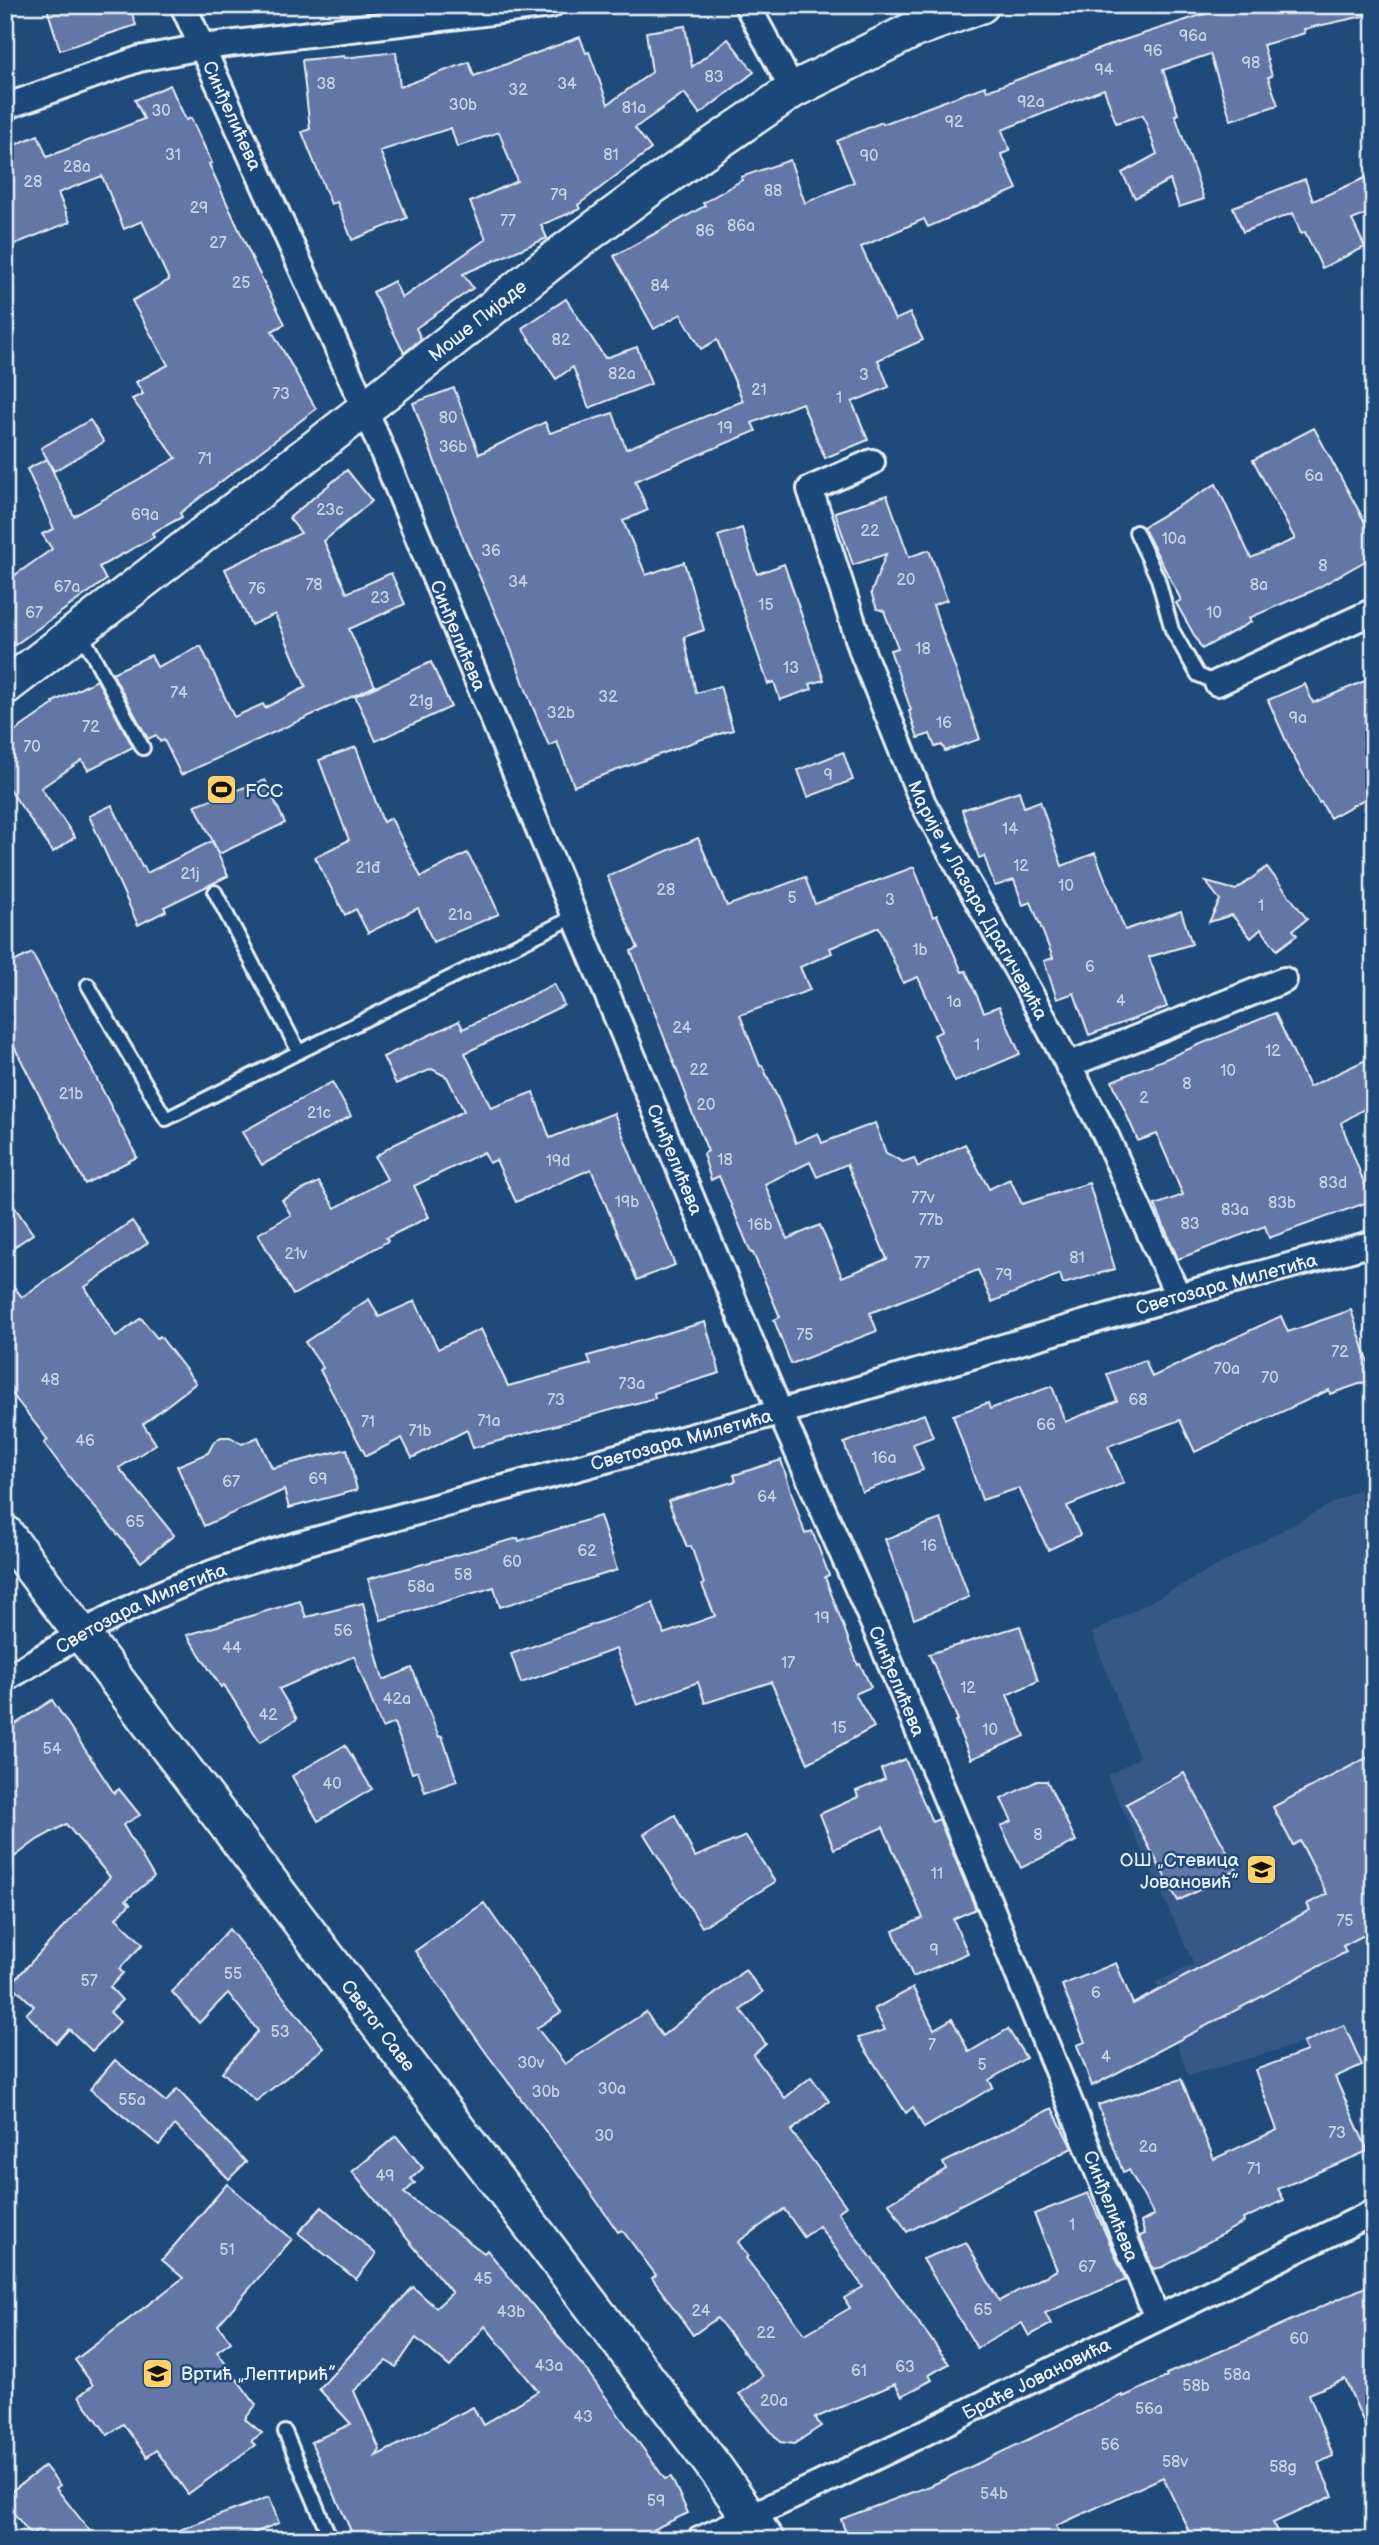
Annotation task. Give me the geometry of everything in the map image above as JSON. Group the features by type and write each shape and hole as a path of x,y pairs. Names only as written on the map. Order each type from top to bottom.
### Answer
{"street":[{"name":"Синђелићева","path":"183,5 365,409 780,1412 968,1850 1157,2318"},
{"path":"5,107 139,59 202,47 551,5"},
{"path":"747,5 793,90"},
{"name":"Моше Пијаде","path":"5,687 577,242 653,186 793,90 913,30 981,5"},
{"name":"Марије и Лазара Драгичевића","path":"872,462 810,489 863,654 923,803 1106,1136 1178,1296"},
{"path":"1217,683 1374,611"},
{"path":"1068,1065 1284,980"},
{"name":"Светозара Милетића","path":"5,1679 151,1598 231,1566 297,1545 780,1412 1178,1296 1374,1243"},
{"name":"Светог Саве","path":"5,1533 759,2532"},
{"name":"Браће Јовановића","path":"699,2540 759,2532 1157,2318 1374,2212"}],"lane":[{"path":"1136,532 1158,579 1172,630 1198,675 1217,683"},
{"path":"79,631 143,748"},
{"path":"215,892 299,1052"},
{"path":"88,985 166,1119 574,917"},
{"path":"285,2432 331,2540"}],"shaded area":[{"name":"ОШ „Стевица Јовановић”","path":"1374,1481 1374,2087 1344,2025 1303,2043 1188,2076 1156,1982 1194,1964 1107,1776 1139,1757 1092,1633"}],"building":[{"path":"46,5 129,5 136,25 60,50"},
{"path":"1232,5 1363,5 1364,16 1304,29 1305,33 1263,45 1272,76 1268,77 1278,105 1231,120 1210,54 1163,70 1178,114 1175,115 1204,199 1179,207 1170,180 1135,198 1122,173 1157,154 1143,115 1116,123 1104,89 1002,130 1010,151 1001,154 1017,189 928,227 924,219 861,247 895,320 910,313 923,340 878,360 889,387 852,402 868,440 825,458 802,403 752,423 756,431 635,481 648,510 623,521 646,575 684,562 704,630 684,637 696,693 720,686 733,730 574,786 557,742 549,746 464,541 413,403 454,388 479,454 545,422 550,433 613,413 626,449 743,401 717,340 701,349 681,314 654,329 614,256 705,206 703,203 742,180 741,177 790,160 805,203 854,182 837,141 882,122 883,124 985,86 987,91 1118,42"},
{"path":"685,26 692,67 728,39 754,72 700,114 684,93 635,128 651,149 578,205 580,209 541,225 547,238 463,274 473,288 416,328 421,339 404,353 373,292 394,281 402,298 486,239 470,202 517,181 499,132 457,147 451,128 380,151 407,218 352,240 337,202 331,204 302,132 310,129 302,60 396,52 400,87 469,62 474,76 580,37 586,53 589,52 608,104 652,72 646,32"},
{"path":"170,85 186,120 191,118 212,163 209,164 285,324 272,331 316,409 180,513 182,517 152,533 154,537 99,567 106,580 5,652 5,582 52,549 42,534 54,529 27,469 47,459 74,516 176,458 132,399 143,394 136,382 168,365 132,301 169,280 142,221 124,229 102,176 58,193 70,222 5,248 5,149 38,135 47,157 144,119 135,100"},
{"path":"1374,174 1374,211 1352,220 1365,247 1322,268 1305,232 1301,234 1293,213 1243,232 1233,207 1305,179 1313,201"},
{"path":"566,299 605,358 637,347 651,384 589,408 573,367 556,379 522,328"},
{"path":"90,420 104,442 54,471 41,448"},
{"path":"1314,428 1374,539 1374,556 1312,591 1249,618 1251,622 1202,649 1176,603 1181,600 1143,527 1216,484 1251,558 1295,539 1253,460"},
{"path":"347,470 372,501 324,541 347,593 391,573 405,604 349,629 375,686 181,775 164,740 160,742 156,735 148,739 112,673 151,655 157,667 201,646 234,717 263,704 265,708 306,687 275,614 251,625 225,569 301,533 289,518"},
{"path":"887,495 909,557 929,550 947,600 933,605 980,739 945,751 942,745 935,747 930,734 918,738 890,650 898,648 884,611 877,609 871,593 886,554 853,565 835,512"},
{"path":"742,528 757,574 784,564 824,680 810,684 812,689 780,700 774,682 768,684 718,536"},
{"path":"431,662 451,707 376,741 355,696"},
{"path":"1374,677 1374,738 1363,743 1374,767 1374,794 1330,818 1291,752 1268,700 1305,684 1313,703"},
{"path":"97,680 133,747 88,770 82,760 41,788 75,837 53,852 5,783 5,738 54,704 53,702"},
{"path":"356,747 383,822 391,818 421,877 467,853 499,914 433,942 418,908 368,933 356,909 345,915 315,857 349,840 319,760"},
{"path":"843,752 853,780 808,797 798,770"},
{"path":"265,780 285,823 219,854 195,805"},
{"path":"1019,791 1024,807 1040,801 1062,866 1095,853 1125,930 1181,911 1192,944 1149,957 1167,1007 1089,1035 1074,993 1057,999 1044,961 1053,958 1031,902 1023,905 1014,880 995,886 984,856 979,858 962,810"},
{"path":"112,805 147,873 212,841 228,876 164,907 166,911 138,925 89,816"},
{"path":"698,838 727,906 805,877 815,904 914,867 933,917 937,915 962,972 966,971 984,1012 999,1006 1020,1054 955,1082 934,1035 942,1031 918,977 903,983 879,927 830,948 832,953 800,967 810,990 740,1015 760,1066 762,1065 778,1099 796,1143 818,1133 822,1143 875,1123 886,1153 903,1162 914,1158 918,1167 965,1144 989,1189 1010,1179 1022,1204 1089,1183 1115,1269 1063,1284 1060,1274 992,1302 978,1270 870,1313 877,1331 791,1364 774,1320 780,1317 753,1253 719,1176 711,1180 703,1154 708,1151 631,951 638,948 607,876","holes":["810,1162 817,1177 847,1164 887,1259 842,1277 820,1225 787,1239 765,1184"]},
{"path":"1267,867 1307,919 1293,930 1297,935 1277,950 1261,929 1251,938 1232,915 1209,922 1220,900 1206,882 1236,890"},
{"path":"32,953 137,1157 85,1184 5,1029 5,966"},
{"path":"554,984 564,1005 465,1053 491,1108 533,1092 550,1138 614,1113 675,1265 637,1280 591,1169 516,1202 496,1160 489,1163 484,1152 414,1186 429,1217 386,1238 388,1241 293,1295 258,1234 291,1215 282,1200 319,1182 335,1208 387,1179 375,1157 393,1145 464,1111 447,1077 432,1069 396,1084 383,1057 459,1021 463,1029"},
{"path":"1275,1013 1309,1087 1374,1056 1374,1103 1341,1123 1371,1201 1269,1238 1265,1226 1178,1259 1155,1205 1183,1195 1157,1134 1138,1141 1112,1081"},
{"path":"332,1082 351,1116 262,1165 242,1132"},
{"path":"5,1193 33,1234 5,1253"},
{"path":"132,1221 148,1243 85,1287 116,1337 141,1318 157,1338 160,1336 196,1383 143,1424 156,1444 119,1468 174,1535 141,1562 70,1478 44,1443 48,1440 5,1385 5,1276 22,1297"},
{"path":"369,1299 379,1317 415,1301 438,1349 481,1329 508,1386 591,1364 588,1356 705,1322 720,1373 654,1393 655,1398 473,1448 467,1430 412,1458 402,1438 366,1456 320,1370 323,1368 305,1342"},
{"path":"1351,1310 1374,1379 1330,1394 1329,1390 1195,1452 1180,1420 1108,1446 1124,1483 1067,1506 1080,1535 1048,1550 1019,1488 982,1500 953,1415 988,1403 990,1409 1052,1386 1065,1422 1117,1401 1107,1374 1145,1360 1152,1377 1281,1316 1288,1332"},
{"path":"924,1414 933,1437 913,1444 923,1470 862,1492 844,1443"},
{"path":"221,1437 230,1437 242,1444 258,1437 272,1468 347,1449 357,1490 289,1508 284,1490 204,1526 177,1466 208,1453 214,1442"},
{"path":"781,1460 805,1534 812,1531 829,1575 825,1577 858,1665 860,1664 871,1687 855,1694 874,1727 808,1763 771,1682 705,1703 698,1682 637,1705 616,1649 521,1683 511,1654 653,1603 664,1634 715,1616 702,1585 704,1584 691,1546 687,1547 668,1501 736,1481 734,1475"},
{"path":"600,1516 617,1570 500,1607 494,1587 381,1620 368,1579 518,1538 519,1541"},
{"path":"941,1519 969,1597 914,1619 885,1539"},
{"path":"300,1601 306,1617 363,1603 383,1680 412,1668 439,1737 442,1736 457,1781 425,1792 418,1771 412,1773 394,1723 382,1728 354,1656 279,1689 297,1719 260,1742 224,1685 221,1687 187,1635"},
{"path":"1020,1626 1038,1681 1007,1695 1025,1736 971,1759 955,1721 958,1720 929,1654"},
{"path":"52,1700 114,1793 119,1789 140,1815 123,1825 154,1877 126,1900 130,1904 116,1918 143,1944 119,1969 123,1973 110,1987 122,2000 110,2012 120,2022 92,2051 69,2029 56,2043 26,2014 34,2006 11,1984 110,1877 66,1824 37,1840 5,1864 5,1731"},
{"path":"345,1745 372,1789 318,1821 292,1776"},
{"path":"1374,1754 1374,1803 1364,1808 1374,1825 1374,1930 1343,1946 1346,1952 1092,2086 1077,2045 1085,2042 1062,1985 1116,1963 1133,2004 1310,1910 1307,1904 1327,1894 1300,1841 1293,1845 1273,1807"},
{"path":"905,1759 932,1822 939,1819 976,1909 953,1919 968,1953 913,1977 893,1931 923,1918 883,1827 834,1849 820,1814 858,1797 856,1791 885,1779 881,1769"},
{"path":"1184,1773 1237,1870 1178,1901 1126,1804"},
{"path":"1037,1781 1047,1781 1076,1841 1021,1868 1001,1826 1012,1821 1001,1799"},
{"path":"675,1815 695,1857 746,1836 775,1882 702,1927 644,1834"},
{"path":"484,1903 561,2012 537,2028 565,2064 646,2012 662,2036 745,1970 763,1992 741,2010 766,2044 753,2055 785,2098 811,2077 829,2101 791,2131 846,2206 838,2212 949,2364 929,2375 932,2380 902,2396 895,2384 815,2418 821,2426 794,2444 780,2442 739,2394 763,2376 717,2318 693,2335 652,2278 656,2275 622,2230 618,2232 415,1951","holes":["784,2209 804,2237 819,2226 863,2287 844,2298 850,2308 805,2334 746,2258 748,2256 738,2242"]},
{"path":"229,1929 324,2048 256,2101 222,2072 258,2031 228,1993 199,2023 172,1992"},
{"path":"913,1988 934,2029 952,2019 969,2052 1008,2029 1026,2058 989,2080 993,2087 924,2128 913,2107 906,2113 858,2038 885,2030 874,2009"},
{"path":"1344,2025 1362,2065 1335,2077 1368,2151 1278,2189 1284,2200 1243,2219 1244,2222 1163,2267 1153,2269 1140,2236 1145,2234 1141,2222 1154,2215 1129,2170 1123,2172 1098,2105 1181,2079 1214,2159 1277,2130 1255,2070 1307,2051 1303,2043"},
{"path":"115,2060 166,2102 177,2089 246,2162 229,2179 175,2125 159,2145 90,2089"},
{"path":"1052,2108 1072,2148 907,2232 889,2203 946,2169 943,2163"},
{"path":"396,2136 423,2168 411,2179 415,2183 404,2193 484,2253 487,2250 587,2371 665,2479 671,2477 688,2513 631,2540 355,2540 311,2442 351,2424 319,2389 413,2287 436,2308 452,2293 352,2172","holes":["485,2326 538,2391 483,2425 473,2407 376,2456 380,2450 354,2391 386,2361 396,2367 416,2338 450,2367"]},
{"path":"227,2184 292,2239 218,2325 231,2342 217,2352 256,2405 245,2419 262,2433 251,2441 255,2445 188,2494 156,2450 147,2457 123,2424 108,2435 79,2396 93,2385 75,2360 183,2278 162,2260"},
{"path":"1088,2193 1126,2280 1045,2313 1051,2324 1029,2336 1022,2323 977,2348 923,2259 966,2242 999,2301 1057,2270 1034,2214"},
{"path":"322,2207 376,2254 356,2279 298,2233"},
{"path":"1374,2283 1374,2446 1345,2379 1309,2394 1333,2456 1318,2463 1333,2496 1273,2523 1281,2540 1193,2540 1163,2477 1056,2526 1064,2540 848,2540 841,2519 930,2486 1122,2395 1123,2397 1167,2377 1166,2374"},
{"path":"45,2466 60,2485 56,2488 97,2540 46,2540 38,2530 31,2535 5,2502 5,2496"},
{"path":"269,2497 279,2523 236,2540 161,2540 160,2537"}],"place":[{"name":"FCC","path":"222,790"},
{"name":"ОШ „Стевица Јовановић”","path":"1262,1870"},
{"name":"Вртић „Лептирић”","path":"158,2373"}]}
